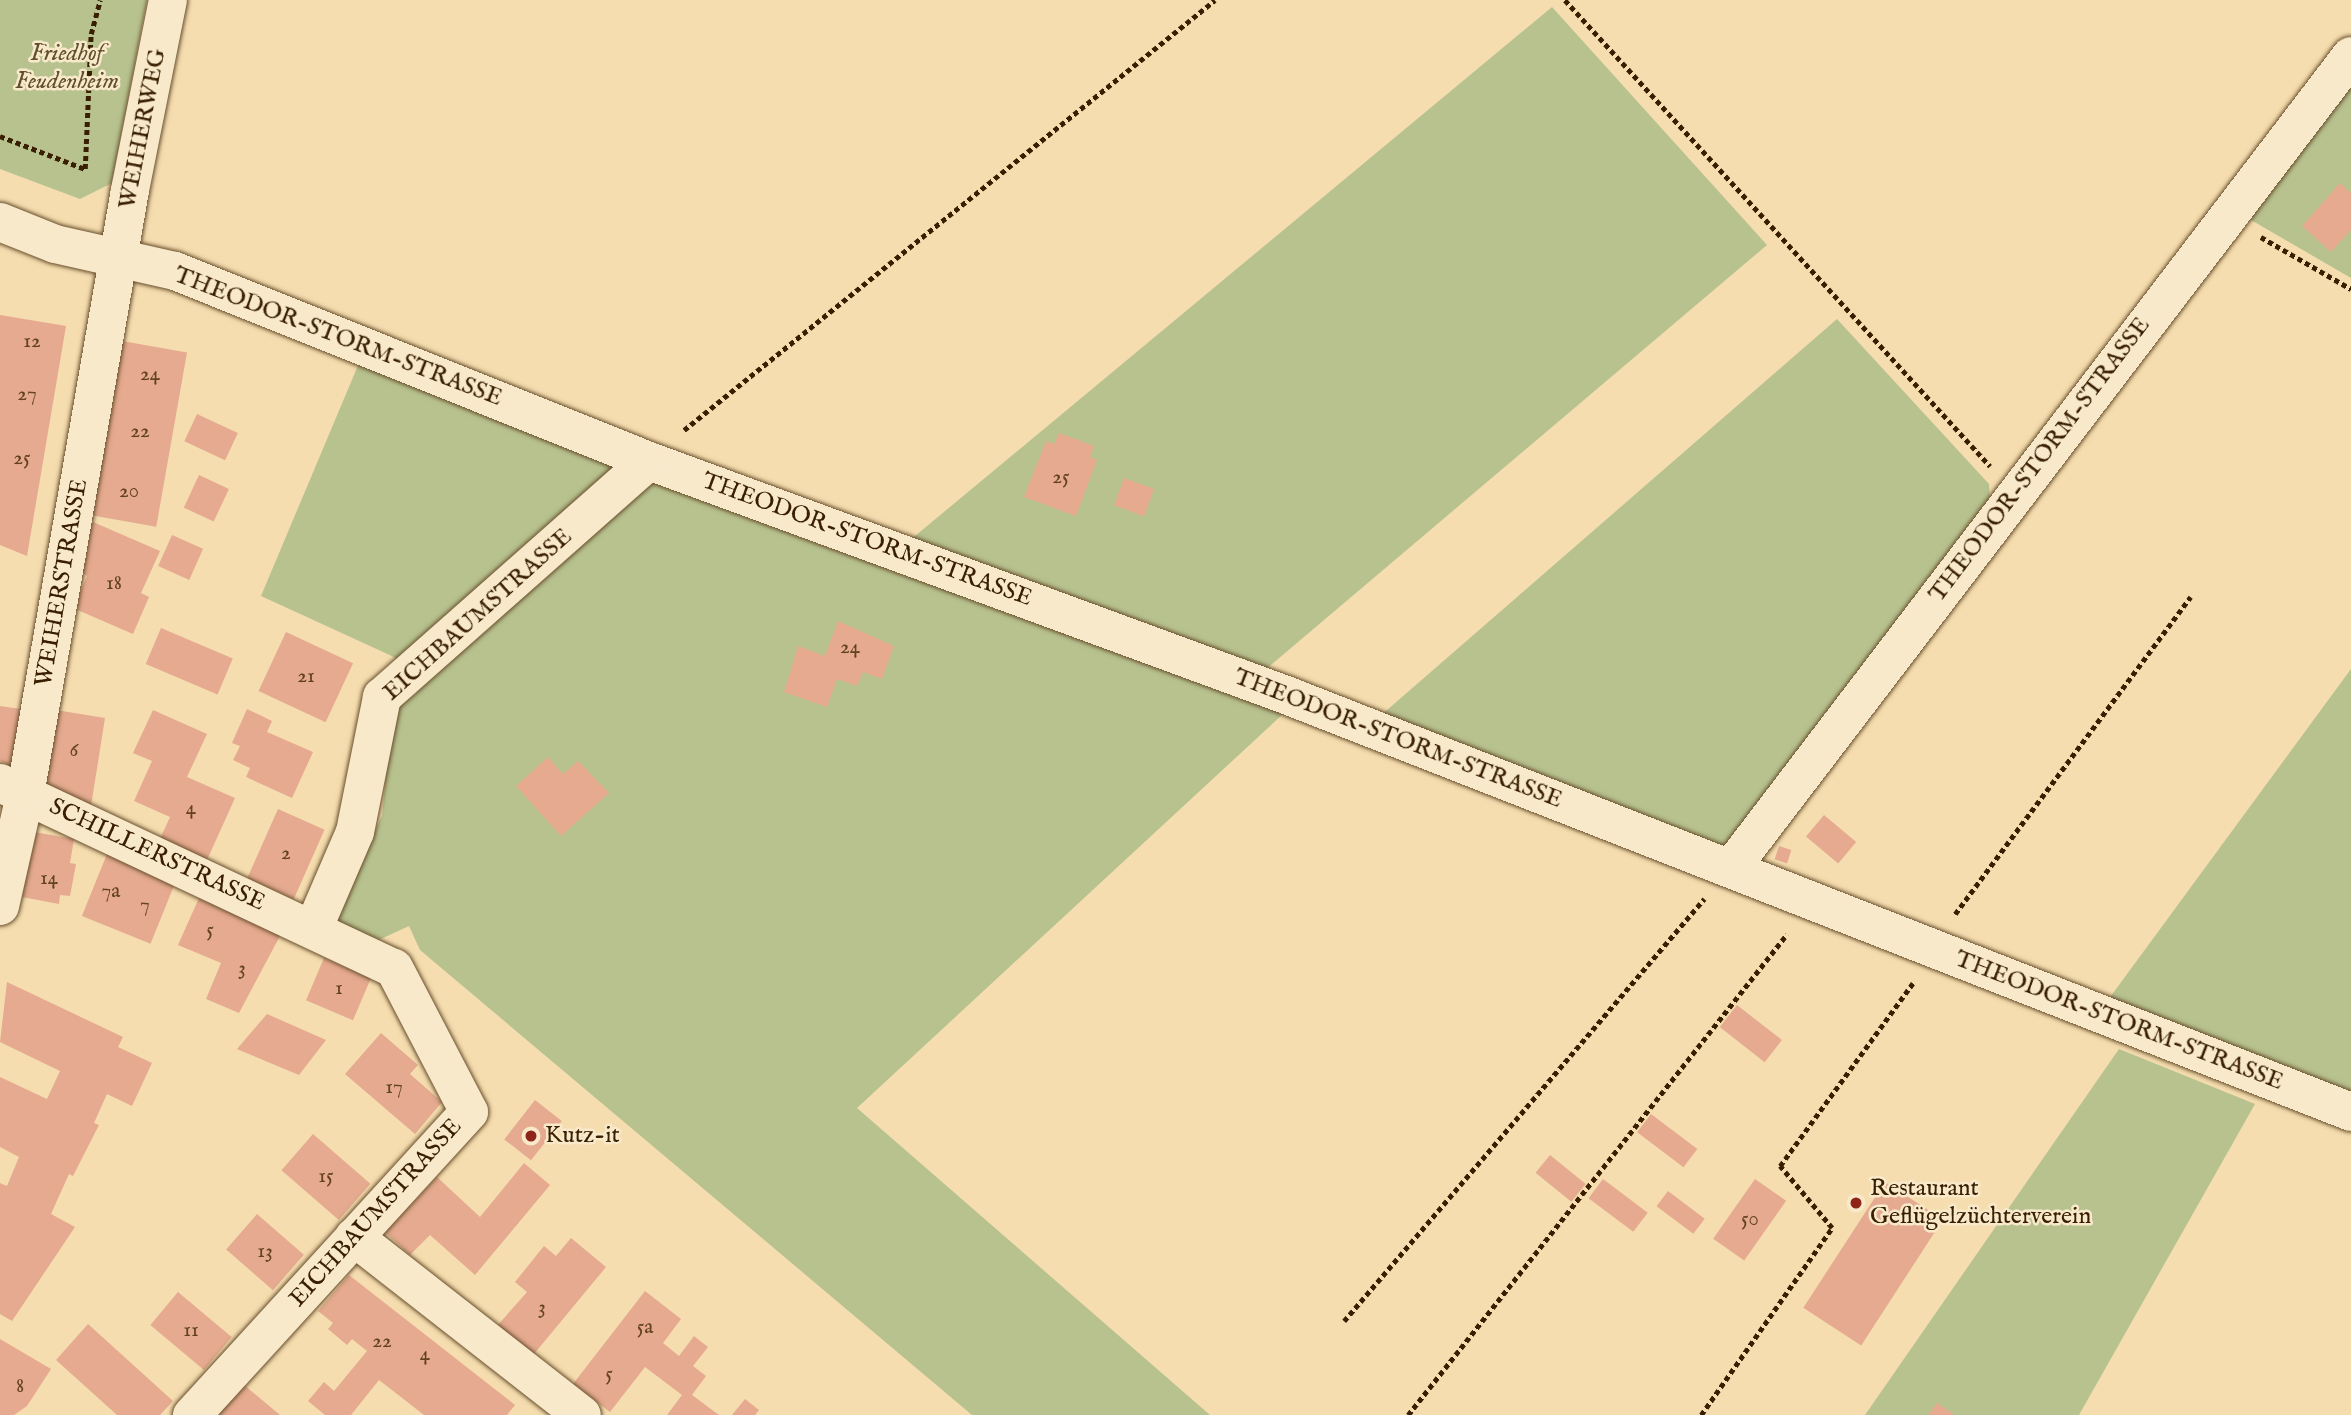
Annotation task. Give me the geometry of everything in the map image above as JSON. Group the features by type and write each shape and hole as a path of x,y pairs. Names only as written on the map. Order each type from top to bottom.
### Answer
{"street":[{"name":"WEIHERWEG","path":"119,259 168,0"},
{"name":"THEODOR-STORM-STRASSE","path":"1732,867 2225,217 2351,56"},
{"name":"THEODOR-STORM-STRASSE","path":"0,222 55,244 174,271 649,461 1039,602 1732,867 2351,1112"},
{"name":"WEIHERSTRASSE","path":"0,906 13,789 119,259"},
{"name":"EICHBAUMSTRASSE","path":"192,1415 468,1112 394,968 314,927 355,832 382,697 649,461"},
{"name":"SCHILLERSTRASSE","path":"13,789 314,927"},
{"path":"354,1237 582,1415"}],"path":[{"path":"0,136 85,169 91,34 100,0"},
{"path":"649,461 1215,0"},
{"path":"1565,0 2015,493"},
{"path":"2225,217 2351,289"},
{"path":"1701,1415 1832,1228 1780,1166 1934,949 1941,933 2190,597"},
{"path":"1344,1321 1732,867"},
{"path":"1408,1415 1814,900"}],"green space":[{"name":"Friedhof Feudenheim","path":"0,0 147,0 112,183 80,199 0,169"},
{"path":"1552,7 1767,245 1259,675 909,541"},
{"path":"2351,61 2351,278 2239,213"},
{"path":"1837,319 1989,484 1991,513 1731,844 1711,848 1379,717"},
{"path":"362,356 1283,714 857,1108 1210,1415 972,1415 420,950 409,926 370,944 344,931 336,912 382,816 392,711 417,693 394,657 261,596"},
{"path":"2351,669 2351,1096 2108,1000"},
{"path":"2119,1049 2255,1104 2079,1415 1865,1415"}],"building":[{"path":"2340,183 2351,193 2351,230 2331,252 2302,226"},
{"path":"0,315 66,326 27,556 0,545"},
{"path":"122,341 187,352 156,527 91,515"},
{"path":"197,414 238,433 225,460 184,441"},
{"path":"1059,433 1094,446 1090,457 1097,460 1076,516 1024,497 1046,441 1054,444"},
{"path":"199,475 229,489 214,522 184,508"},
{"path":"1124,478 1154,489 1144,516 1114,505"},
{"path":"93,522 160,551 141,593 149,597 133,634 73,608 87,576 83,573 81,548"},
{"path":"172,535 203,549 189,580 158,566"},
{"path":"838,621 894,646 882,679 863,672 857,686 837,679 827,707 784,692 798,646 825,656"},
{"path":"161,628 233,658 218,694 146,664"},
{"path":"286,632 353,663 326,722 259,691"},
{"path":"0,706 21,709 12,766 0,761"},
{"path":"247,709 272,721 267,732 313,752 292,798 246,777 250,768 233,760 240,746 232,743"},
{"path":"56,710 105,718 91,806 44,784"},
{"path":"153,710 207,734 187,777 235,798 207,860 160,839 170,817 134,801 152,761 133,753"},
{"path":"548,757 563,774 578,761 609,793 561,836 516,786"},
{"path":"278,809 325,830 294,899 247,878"},
{"path":"1824,815 1856,842 1838,863 1806,836"},
{"path":"34,832 74,839 70,863 76,864 70,896 60,895 59,904 22,897"},
{"path":"1779,846 1791,850 1787,863 1775,859"},
{"path":"107,854 176,882 151,944 82,916"},
{"path":"199,898 281,934 239,1013 206,999 221,963 178,945"},
{"path":"324,958 371,978 353,1020 306,1000"},
{"path":"7,982 123,1037 118,1047 152,1063 132,1106 107,1094 94,1123 99,1125 73,1176 69,1174 51,1214 75,1227 12,1321 0,1314 0,1183 7,1186 19,1157 0,1147 0,1077 47,1099 60,1071 0,1042"},
{"path":"1737,1005 1782,1040 1765,1062 1720,1027"},
{"path":"267,1014 326,1040 299,1075 237,1049"},
{"path":"381,1033 418,1065 410,1074 442,1102 415,1134 345,1074"},
{"path":"535,1100 562,1121 531,1160 504,1139"},
{"path":"1651,1114 1697,1149 1683,1167 1637,1132"},
{"path":"313,1134 370,1184 339,1220 282,1170"},
{"path":"1550,1155 1586,1184 1571,1202 1536,1173"},
{"path":"524,1163 550,1185 475,1275 430,1235 410,1255 385,1232 437,1177 480,1217"},
{"path":"1603,1179 1648,1213 1633,1232 1589,1198"},
{"path":"1755,1179 1786,1201 1744,1261 1713,1239"},
{"path":"1885,1182 1943,1220 1861,1345 1803,1308"},
{"path":"1668,1191 1705,1219 1693,1234 1657,1206"},
{"path":"257,1214 304,1255 273,1290 226,1249"},
{"path":"571,1238 606,1267 534,1354 498,1325 527,1292 515,1282 544,1246 556,1256"},
{"path":"349,1275 515,1405 507,1415 424,1415 379,1380 351,1415 325,1415 308,1401 324,1382 334,1391 367,1351 352,1339 347,1345 328,1329 333,1323 318,1311"},
{"path":"645,1291 681,1319 663,1343 679,1356 694,1336 708,1347 693,1366 706,1376 692,1395 719,1415 667,1415 682,1395 645,1367 610,1412 573,1384"},
{"path":"178,1292 232,1337 204,1370 150,1325"},
{"path":"88,1324 173,1401 160,1415 117,1415 56,1360"},
{"path":"0,1339 51,1369 27,1406 14,1415 0,1415"},
{"path":"243,1384 280,1415 218,1415"},
{"path":"745,1399 759,1410 755,1415 732,1415"},
{"path":"1937,1403 1955,1415 1928,1415"}],"place":[{"name":"Kutz-it","path":"531,1136"},
{"name":"Restaurant Geflügelzüchterverein","path":"1856,1203"}]}
